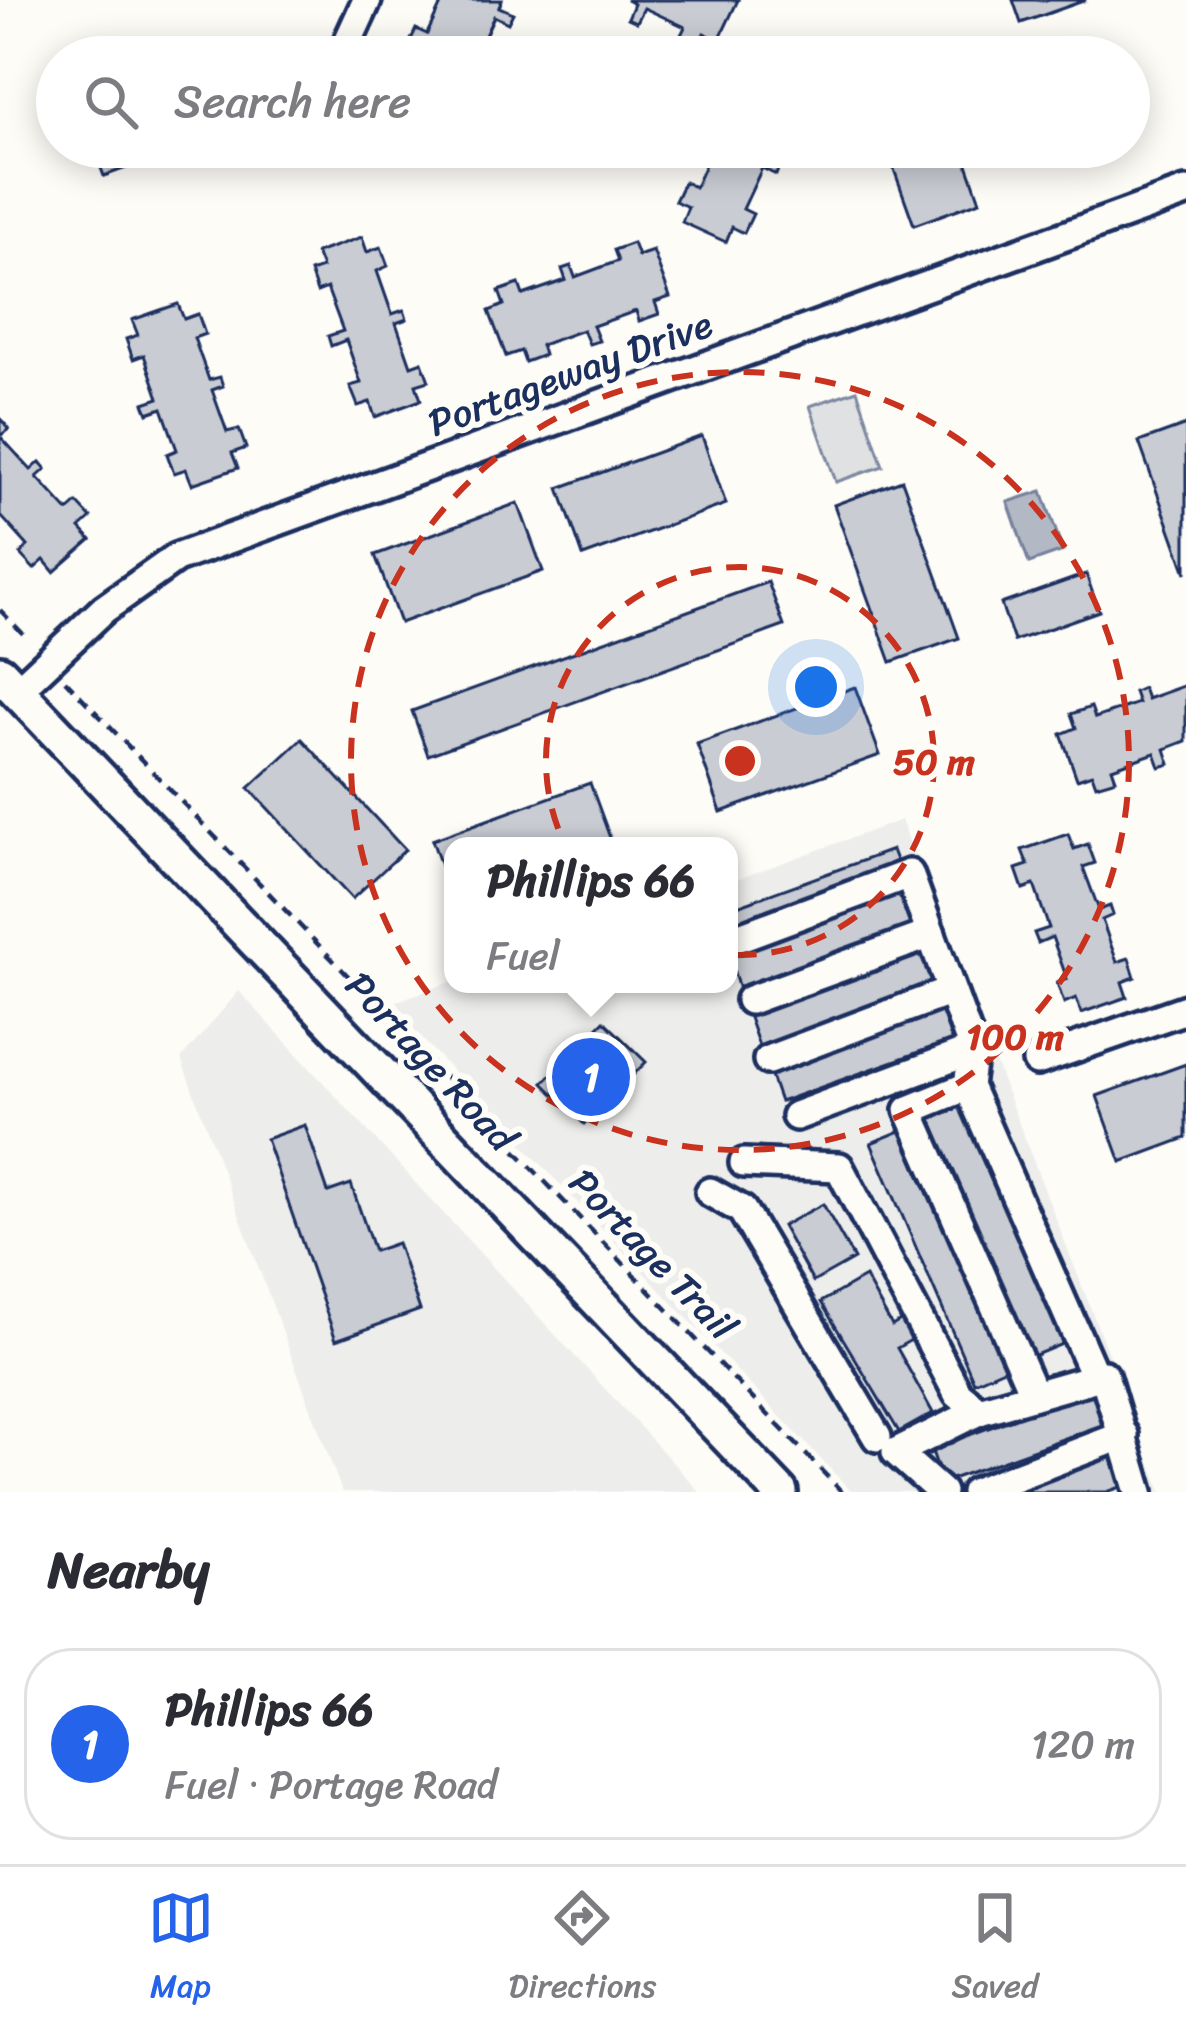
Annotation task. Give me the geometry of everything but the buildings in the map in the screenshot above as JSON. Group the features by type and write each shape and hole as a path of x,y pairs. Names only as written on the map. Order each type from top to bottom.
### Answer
{"main road":[{"name":"Portage Road","path":"9,682 317,1000 779,1492"}],"street":[{"path":"350,36 367,0"},
{"name":"Portageway Drive","path":"9,682 176,558 1186,192"},
{"path":"738,938 909,874 973,1050 968,1086 1095,1377"},
{"path":"750,1000 931,934"},
{"path":"768,1060 951,992"},
{"path":"1037,1061 1186,1009"},
{"path":"796,1116 973,1050"},
{"path":"968,1086 909,1110 1034,1395"},
{"path":"744,1163 839,1167 958,1394 979,1412"},
{"path":"710,1192 742,1210 877,1437"},
{"path":"941,1492 896,1451 979,1412 1104,1375 1139,1492"},
{"path":"975,1492 1124,1435"}],"path":[{"path":"0,610 27,638"},
{"name":"Portage Trail","path":"75,690 842,1492"}],"shaded area":[{"path":"857,390 883,466 836,482 810,406"},
{"path":"1042,491 1063,551 1029,563 1008,502"},
{"path":"901,820 1162,1492 852,1492 389,1004 444,984 444,993 738,993 738,879"},
{"path":"239,991 700,1492 342,1492 181,1059"}],"place":[{"name":"Phillips 66","path":"591,1077"}]}
